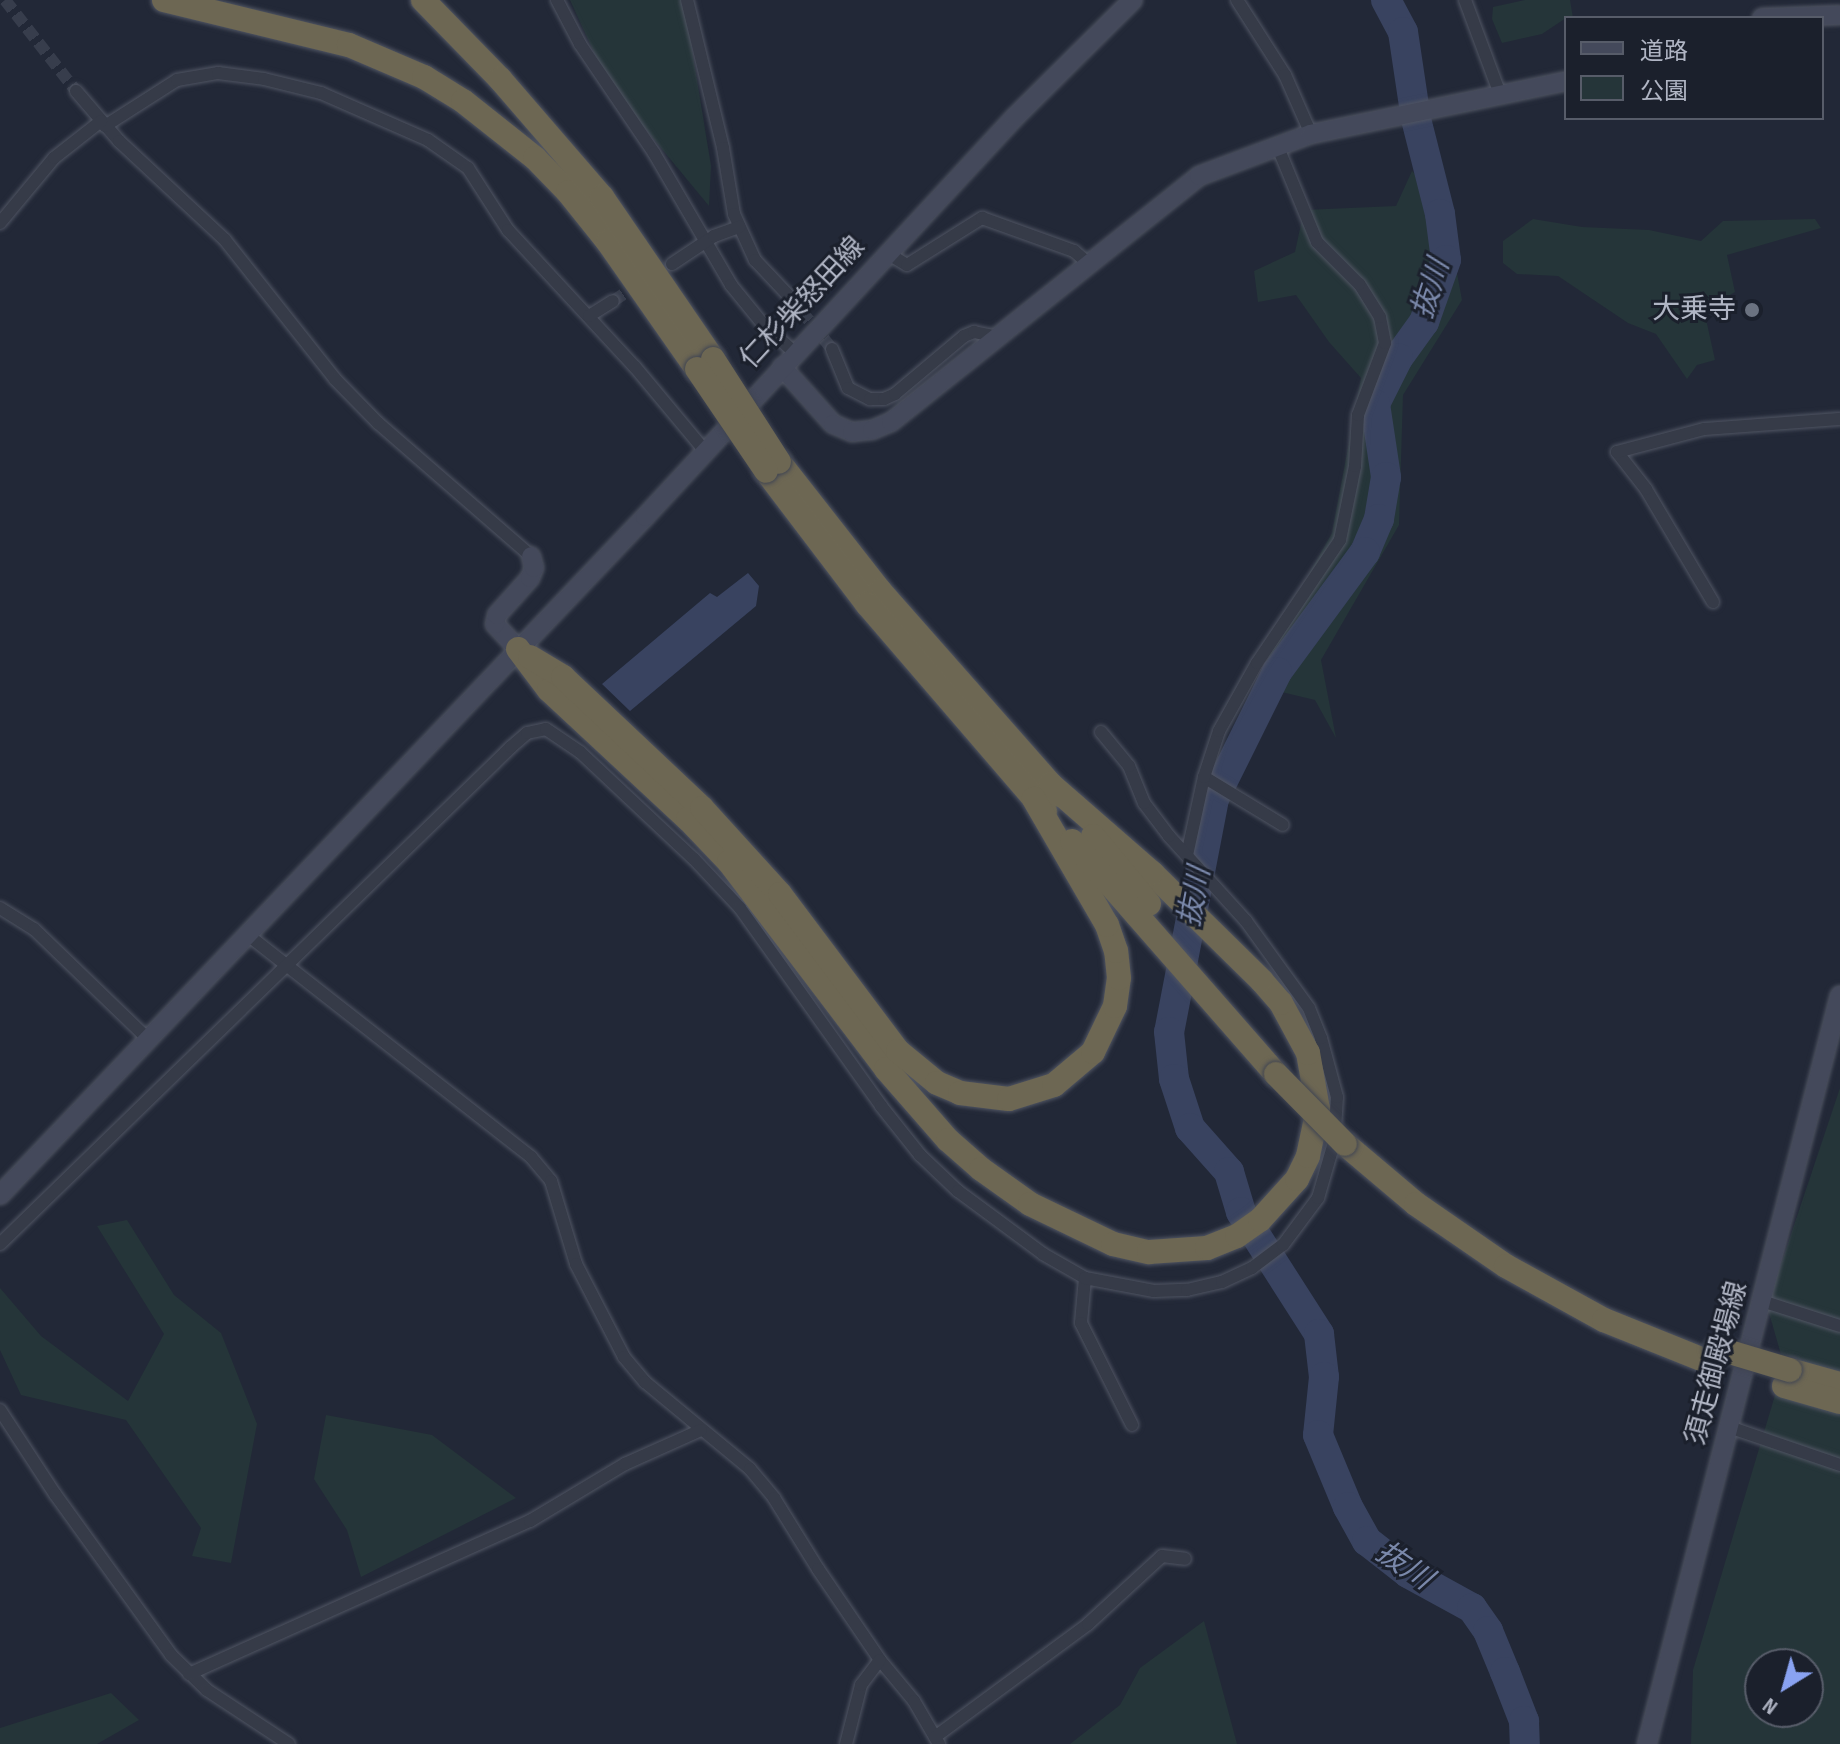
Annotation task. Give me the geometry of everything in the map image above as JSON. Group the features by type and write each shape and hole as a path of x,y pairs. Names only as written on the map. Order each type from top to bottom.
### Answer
{"highway":[{"path":"164,0 349,45 411,71 463,101 535,158 568,192 705,364"},
{"path":"423,0 500,79 602,197 705,364 867,604 1042,791 1140,890 1219,998 1281,1068 1350,1138 1513,1252 1607,1304 1714,1355 1787,1378 1840,1402"},
{"path":"518,649 563,677 702,808 780,894 898,1051 937,1083 960,1093 1009,1099 1054,1085 1093,1052 1115,1006 1119,978 1116,951 1107,925 1042,791"},
{"path":"518,649 549,690 688,819 729,862 886,1069 948,1140 1030,1204 1095,1237 1149,1252 1207,1248 1237,1236 1281,1200 1308,1156 1318,1109 1315,1077 1297,1027 1281,1003 1226,946 1140,890 1042,791"},
{"path":"1787,1378 1840,1384"}],"street":[{"path":"557,0 580,44 654,153 741,299 789,360 833,424 852,432 872,430 891,422 1199,176 1311,134 1564,81"},
{"path":"687,0 739,227 755,260 790,297"},
{"name":"仁杉柴怒田線","path":"0,1195 705,451 1015,117 1133,0"},
{"path":"1237,0 1285,75 1311,134"},
{"path":"1465,0 1500,94"},
{"path":"1814,16 1840,15"},
{"path":"0,223 54,158 165,86 205,73 264,79 350,103 415,133 461,161 475,175 508,230 589,316 705,451"},
{"path":"76,91 103,124 225,240 335,379 378,423 531,556 534,568 530,578 497,615 495,624 518,649"},
{"path":"1187,855 1209,780 1219,731 1257,663 1340,540 1355,466 1358,415 1385,343 1380,317 1359,284 1317,242 1277,145"},
{"path":"887,253 907,265 982,218 1074,251 1090,265"},
{"path":"672,264 705,242 739,227"},
{"path":"589,316 613,301"},
{"path":"832,349 848,388 870,399 884,399 895,394 964,336 974,332 997,337"},
{"path":"1713,602 1646,489 1617,452 1704,429 1840,419"},
{"path":"0,1244 511,747 527,733 546,729 580,752 694,859 740,908 920,1155 958,1191 1043,1254 1085,1278 1154,1291 1187,1290 1222,1282 1252,1268 1283,1245 1318,1198 1329,1169 1337,1097 1309,1008 1246,921 1144,803 1129,766 1101,732"},
{"path":"1209,780 1283,825"},
{"path":"0,908 34,929 148,1039"},
{"path":"248,935 531,1157 551,1181 576,1264 624,1357 645,1382 750,1469 774,1498 880,1660 914,1701 937,1741 1088,1624 1162,1556 1185,1559"},
{"name":"須走御殿場線","path":"1647,1744 1840,995"},
{"path":"1085,1278 1081,1323 1132,1425"},
{"path":"1762,1301 1840,1326"},
{"path":"0,1410 64,1507 171,1655 189,1674 289,1744"},
{"path":"1729,1427 1840,1465"},
{"path":"189,1674 530,1521 625,1464 701,1430"},
{"path":"846,1744 861,1685 880,1660"}],"green space":[{"path":"570,0 684,0 711,166 709,206 609,85"},
{"path":"1525,0 1570,0 1573,16 1564,16 1564,19 1542,34 1502,43 1492,19 1493,7"},
{"path":"1412,171 1444,203 1462,300 1403,395 1399,525 1321,660 1336,738 1315,700 1260,687 1274,636 1332,533 1361,378 1329,342 1296,295 1258,302 1254,271 1295,252 1304,210 1396,206"},
{"path":"1533,219 1582,227 1649,230 1701,241 1723,221 1815,219 1821,228 1727,255 1735,292 1704,310 1715,360 1697,365 1687,379 1656,334 1628,323 1558,276 1517,274 1503,263 1503,241"},
{"path":"1840,1088 1840,1744 1691,1744 1693,1670 1784,1365 1767,1306"},
{"path":"127,1220 174,1295 221,1333 257,1424 231,1563 192,1556 201,1528 126,1420 21,1395 0,1350 0,1288 41,1336 128,1401 164,1334 97,1226"},
{"path":"326,1415 432,1435 516,1498 361,1577 347,1530 314,1479"},
{"path":"1204,1621 1237,1744 1070,1744 1120,1705 1140,1668"},
{"path":"111,1693 139,1720 97,1744 0,1744 0,1728"}],"water":[{"path":"748,573 759,586 756,606 630,711 602,684 710,593 717,597"}],"waterway":[{"name":"抜川","path":"1386,0 1403,32 1416,119 1440,214 1446,260 1424,322 1398,358 1375,404 1386,477 1379,519 1365,552 1277,672 1214,799 1169,1032 1174,1079 1190,1128 1229,1172 1241,1212 1319,1334 1324,1377 1318,1435 1348,1507 1367,1541 1408,1573 1472,1608 1488,1631 1505,1672 1524,1721 1525,1744"}],"tunnel":[{"path":"5,0 76,91"},
{"path":"613,301 641,283"},
{"path":"790,297 832,349"}],"place":[{"name":"大乗寺","path":"1752,310"}]}
